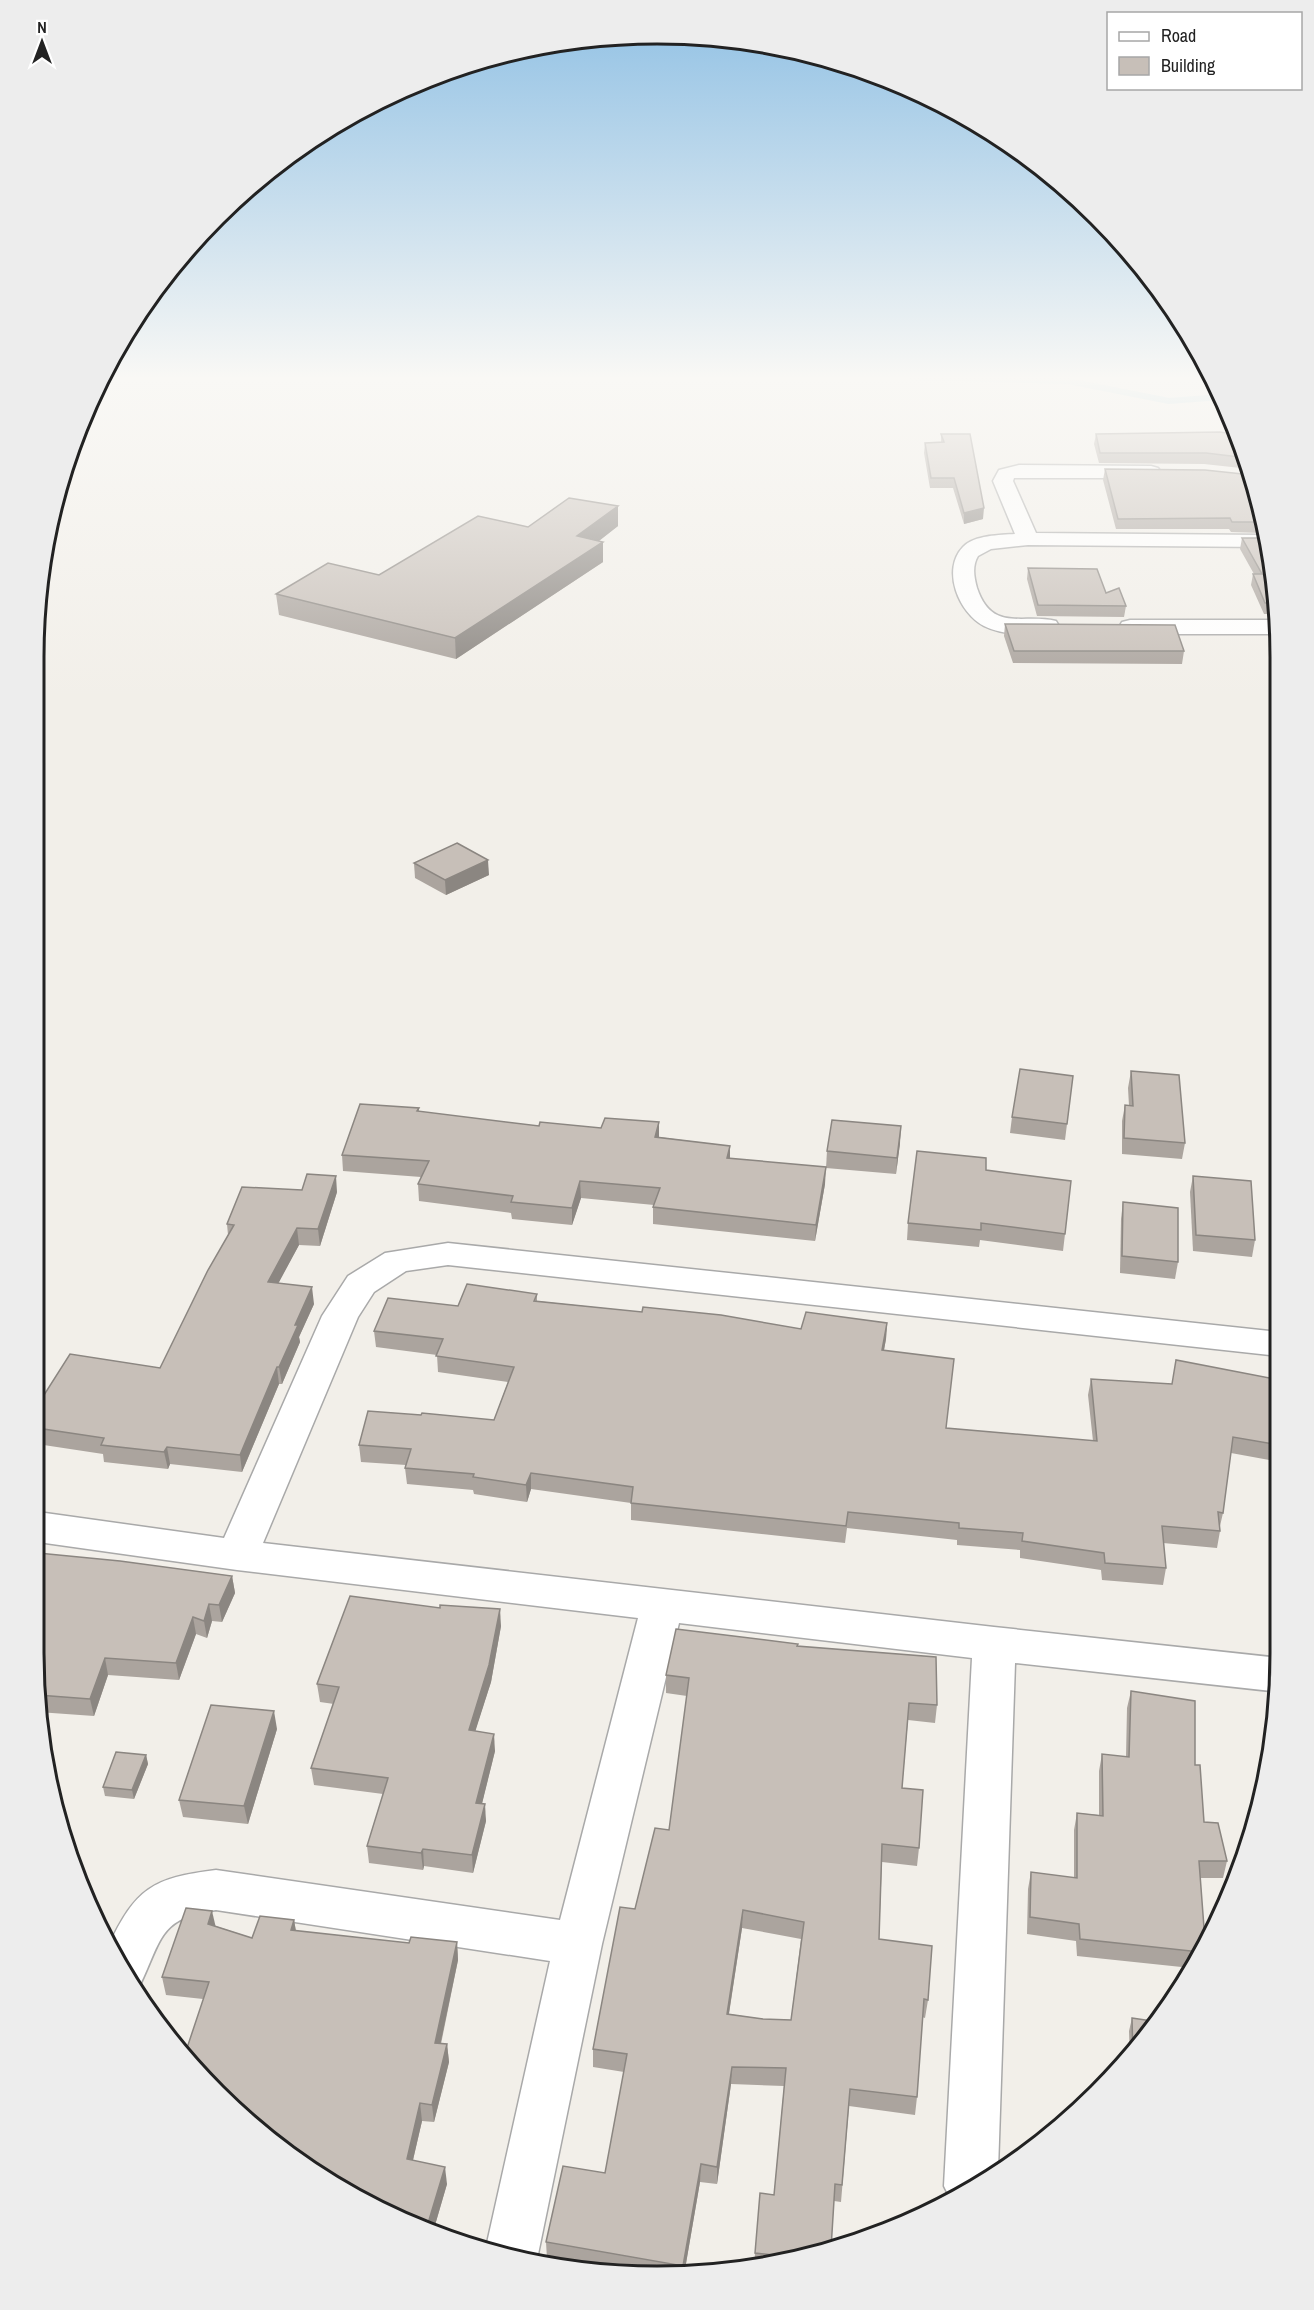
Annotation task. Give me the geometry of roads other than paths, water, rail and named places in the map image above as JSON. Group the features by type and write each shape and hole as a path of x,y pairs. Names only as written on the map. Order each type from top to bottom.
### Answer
{"street":[{"path":"1005,485 1028,540"},
{"path":"1066,627 994,623 980,614 965,583 962,565 971,551 994,542 1028,540 1260,542"},
{"path":"1113,627 1269,627"},
{"path":"237,1555 340,1316 361,1284 398,1261 448,1254 1270,1343"},
{"path":"44,1528 237,1555 994,1644 1269,1674"},
{"path":"513,2249 578,1944 663,1605"},
{"path":"971,2180 994,1644"},
{"path":"127,1961 141,1926 153,1911 171,1899 216,1890 578,1944"}]}
